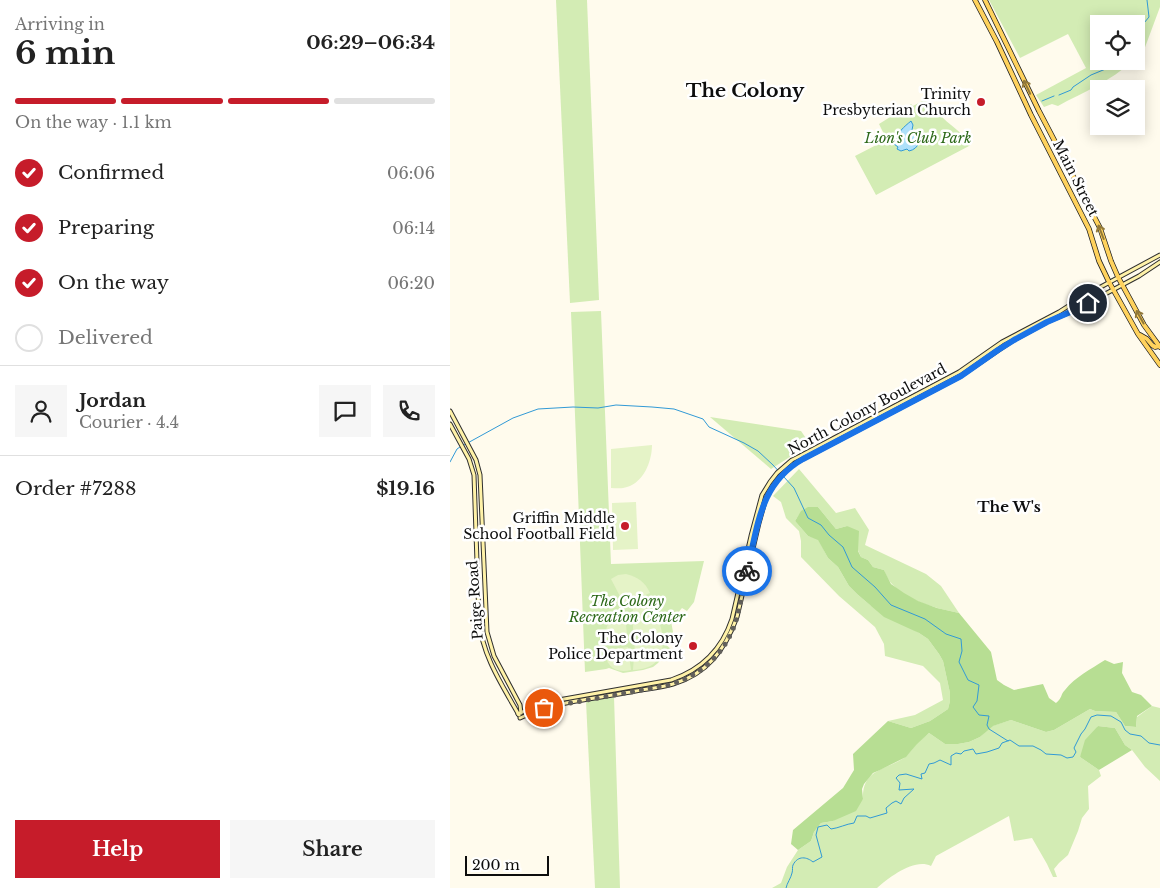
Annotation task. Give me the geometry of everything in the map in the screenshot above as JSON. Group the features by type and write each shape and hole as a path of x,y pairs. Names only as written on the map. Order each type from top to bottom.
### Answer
{"main road":[{"name":"Main Street","path":"975,0 1089,229 1099,261 1109,282 1138,334 1160,365"},
{"name":"Main Street","path":"985,0 1042,118 1100,228 1118,277 1144,325 1159,346"},
{"path":"987,24 996,20"},
{"name":"North Colony Boulevard","path":"520,715 529,709 553,701 671,680 708,662 729,629 762,495 770,482 792,460 959,372 1002,342 1160,255"},
{"name":"North Colony Boulevard","path":"520,715 550,706 675,683 688,678 708,662 726,643 737,617 766,498 776,480 788,469 803,459 961,376 1014,340 1114,290 1160,262"},
{"path":"1138,334 1155,347 1159,346"},
{"name":"Paige Road","path":"450,411 476,460 480,474 487,632 494,656 520,705 520,715"},
{"name":"Paige Road","path":"450,424 469,459 474,474 482,639 488,657 520,715"},
{"path":"520,705 529,709"}],"green space":[{"path":"556,0 587,0 599,300 570,303"},
{"path":"989,0 1160,0 1160,7 1145,47 1145,15 1090,15 1090,70 1121,70 1106,80 1090,80 1090,89 1058,106 1052,104 1044,107 1036,95 1086,68 1068,34 1020,58"},
{"name":"Lion's Club Park","path":"928,98 941,116 961,133 970,145 876,195 855,156 886,140 879,124 911,104 913,106"},
{"name":"The Colony Recreation Center","path":"601,311 611,564 704,561 694,602 687,611 682,608 671,621 673,632 664,643 672,650 669,650 653,667 623,673 609,668 585,672 571,312"},
{"path":"710,417 801,431 810,444 771,469"},
{"path":"652,445 649,464 638,481 625,488 611,488 611,449"},
{"path":"799,469 836,513 855,508 869,530 865,545 926,574 941,586 959,613 915,600 899,590 892,584 884,570 873,567 868,560 861,557 847,526 836,529 818,507 804,510 795,521 808,536 818,539 828,558 838,567 849,586 857,594 870,605 928,639 939,654 943,661 950,701 948,709 930,721 911,728 888,721 915,715 943,700 940,683 923,666 885,656 884,644 875,627 839,596 801,557 799,531 786,518 781,502 773,496"},
{"name":"Griffin Middle School Football Field","path":"636,502 638,549 613,550 612,503"},
{"path":"808,507 818,507 836,529 847,526 859,531 858,551 861,557 868,560 873,567 884,570 891,584 918,601 959,613 991,652 997,680 1004,685 1014,690 1043,684 1049,698 1056,703 1063,692 1074,681 1105,660 1114,664 1123,662 1122,673 1132,692 1141,695 1152,706 1137,716 1136,727 1125,726 1116,712 1090,709 1054,730 1046,732 1011,720 993,726 980,737 969,742 958,744 945,744 929,733 906,757 873,773 864,784 862,789 863,799 856,811 833,821 821,823 814,832 811,841 798,850 791,844 793,830 843,788 854,770 853,754 888,721 911,728 930,721 948,709 950,701 943,661 939,654 928,639 884,617 849,586 838,567 828,558 818,540 808,536 795,521 801,511"},
{"path":"626,574 641,580 650,593 624,604 611,579 618,575"},
{"path":"633,606 645,608 653,613 659,621 662,633 633,634"},
{"path":"625,615 627,635 606,638 606,629 610,622 616,617"},
{"path":"635,642 663,643 658,660 645,668 633,670"},
{"path":"628,647 631,670 620,671 612,667 607,660 604,650"},
{"path":"614,697 620,888 595,888 586,701"},
{"path":"1152,706 1160,708 1160,781 1145,767 1132,750 1125,745 1115,728 1098,726 1080,757 1099,770 1101,776 1088,786 1089,809 1082,818 1068,855 1054,869 1057,877 1053,877 1032,838 1014,841 1009,816 936,856 931,866 924,864 902,870 877,888 772,888 781,883 787,867 798,850 811,841 814,832 821,823 833,821 863,799 866,782 870,776 904,758 929,733 945,744 958,744 969,742 980,737 992,726 1011,720 1046,732 1054,730 1090,709 1116,712 1125,726 1136,727 1137,717"},
{"path":"1098,726 1115,728 1125,745 1132,750 1099,770 1080,757 1085,740"}],"water":[{"path":"911,121 913,125 912,130 915,131 919,143 912,150 901,151 894,144 899,133"}],"waterway":[{"path":"1145,22 1149,17 1147,0"},
{"path":"1059,95 1071,90 1091,75 1103,70"},
{"path":"1042,101 1054,96"},
{"path":"464,445 513,418 538,409 598,408 616,405 652,407 674,409 703,419 709,427 758,451 773,465 794,488 808,518 821,525 843,547 852,567 875,587 891,605 925,619 946,634 961,639 962,651 959,662 968,680 979,685 977,701 973,707 979,715 989,716 987,725 989,729 1008,741"},
{"path":"450,462 460,447"},
{"path":"786,888 793,865 797,860 805,858 813,862 822,857 816,835 818,827 827,825 831,829 854,823 857,816 870,818 887,813 886,808 896,801 901,804 904,798 914,789 899,790 900,783 896,778 899,775 906,774 922,779 921,774 925,773 929,764 940,760 951,765 951,756 956,753 961,754 964,751 973,749 976,754 987,752 999,748 1002,743 1010,740 1019,746 1033,746 1046,754 1061,755 1067,758 1073,757 1076,752 1074,748 1081,734 1091,717 1097,715 1111,716 1121,722 1125,730 1130,734 1141,736 1149,743 1160,745"}],"way so far":[{"path":"544,708 669,685 688,678 700,670 717,655 732,631 747,571"}],"place":[{"name":"Trinity Presbyterian Church","path":"981,102"},
{"name":"Griffin Middle School Football Field","path":"625,526"},
{"name":"The Colony Police Department","path":"693,646"}],"district":[{"name":"The Colony","path":"745,90"},
{"name":"The W's","path":"1009,507"}],"route":[{"path":"747,571 766,498 776,480 792,466 961,376 1014,340 1088,303"}]}
